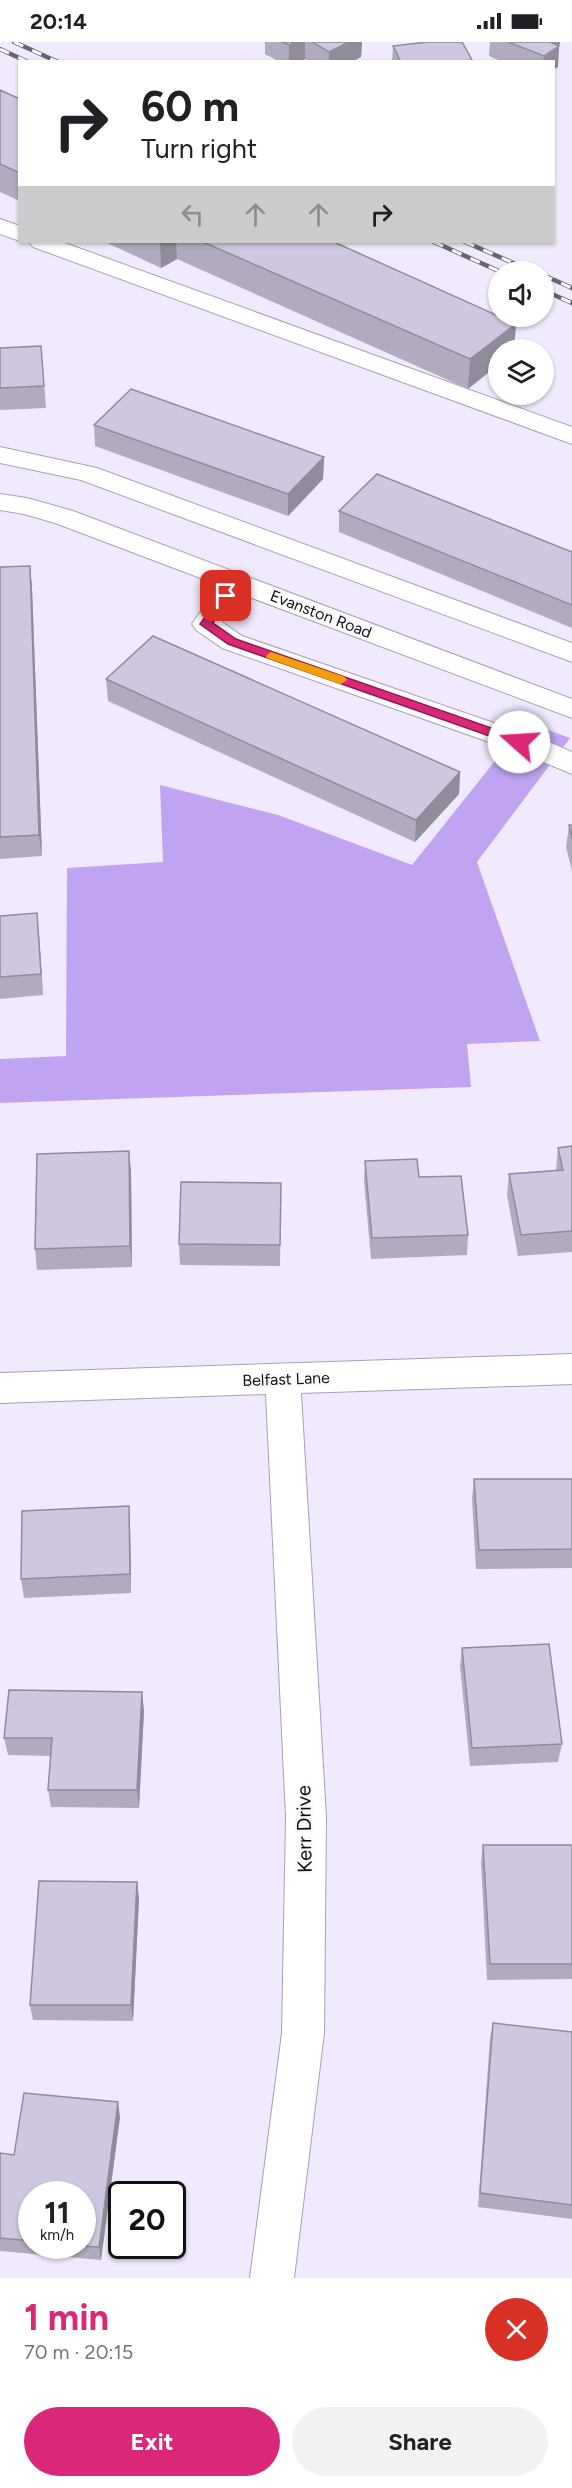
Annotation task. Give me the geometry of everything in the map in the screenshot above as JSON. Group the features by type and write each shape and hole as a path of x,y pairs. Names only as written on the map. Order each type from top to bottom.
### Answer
{"street":[{"path":"0,226 18,233"},
{"path":"44,243 572,436"},
{"path":"0,455 41,462 88,474 344,596 572,653"},
{"path":"7,503 41,462"},
{"name":"Evanston Road","path":"7,503 64,517 236,581 344,596 483,675 572,709"},
{"path":"236,581 206,624 232,642 539,749 572,764"},
{"path":"460,721 483,675"},
{"name":"Belfast Lane","path":"0,1388 572,1369"},
{"name":"Kerr Drive","path":"272,2278 303,2033 306,1817 283,1379"}],"shaded area":[{"path":"526,722 570,738 477,862 540,1041 467,1044 471,1087 0,1103 0,1059 66,1056 67,868 163,862 160,785 278,815 412,865"}],"building":[{"path":"312,42 349,42 329,52"},
{"path":"427,42 462,42 472,60 400,60 393,46"},
{"path":"508,42 550,42 559,46 544,56"},
{"path":"0,90 18,98 18,172 0,164"},
{"path":"205,243 336,243 488,311 488,327 512,327 496,339 488,339 488,345 470,359"},
{"path":"41,346 44,386 0,388 0,348"},
{"path":"131,389 324,457 288,494 94,425"},
{"path":"377,474 572,552 572,605 339,511"},
{"path":"30,566 39,835 0,837 0,567"},
{"path":"153,636 460,772 416,820 106,679"},
{"path":"37,913 41,974 0,977 0,916"},
{"path":"572,1146 572,1231 521,1235 509,1174 563,1170 558,1148"},
{"path":"129,1151 130,1246 35,1249 37,1154"},
{"path":"417,1159 419,1177 461,1176 468,1235 372,1238 365,1161"},
{"path":"181,1182 281,1183 280,1245 179,1244"},
{"path":"474,1479 572,1479 572,1549 479,1550"},
{"path":"129,1506 130,1574 21,1579 22,1511"},
{"path":"549,1644 562,1744 472,1748 462,1648"},
{"path":"9,1690 142,1692 137,1790 48,1790 52,1738 4,1738"},
{"path":"483,1845 572,1845 572,1964 490,1964"},
{"path":"39,1881 137,1882 131,2005 30,2005"},
{"path":"493,2023 572,2032 572,2205 480,2193"},
{"path":"24,2093 118,2102 99,2247 96,2247 96,2181 18,2181 18,2240 0,2238 0,2153 14,2155"}],"railway":[{"path":"14,42 54,60"},
{"path":"0,49 24,60"},
{"path":"436,243 488,266"},
{"path":"467,243 509,261"},
{"path":"554,280 572,288"},
{"path":"554,295 572,303"}],"slow traffic":[{"path":"271,656 341,680"}],"route":[{"path":"226,596 206,624 232,642 519,742"}]}
